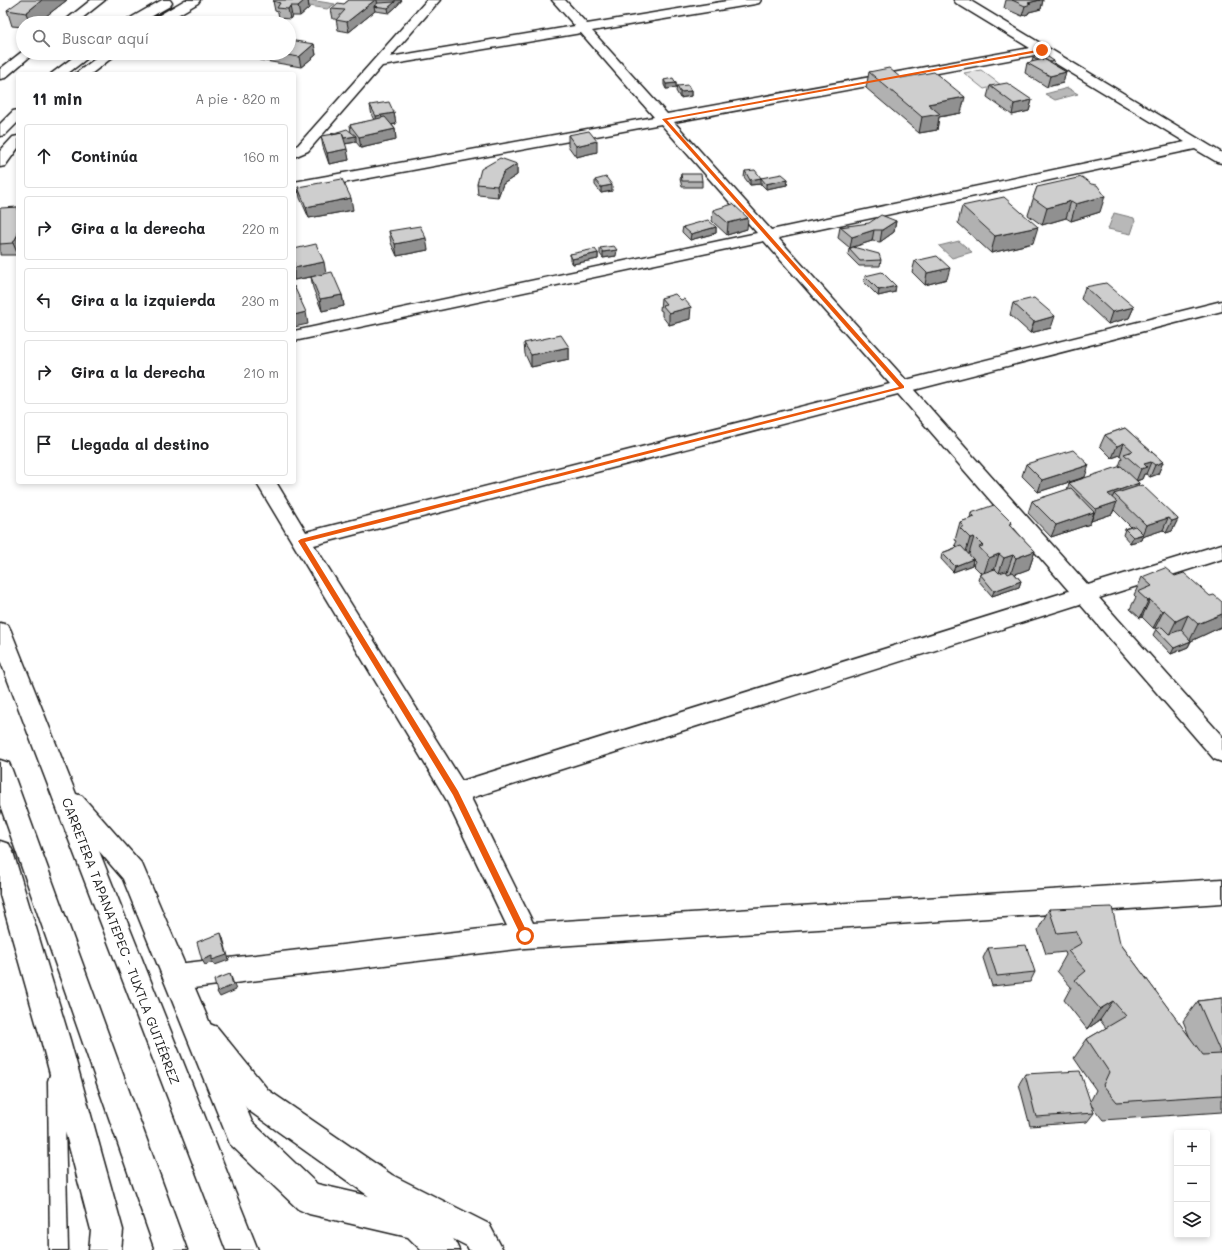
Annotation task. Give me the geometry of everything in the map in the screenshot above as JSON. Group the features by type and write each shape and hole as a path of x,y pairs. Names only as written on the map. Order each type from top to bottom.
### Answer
{"main road":[{"path":"77,16 99,0"},
{"path":"143,16 171,0"},
{"path":"167,16 194,0"},
{"path":"296,152 303,148 434,0"},
{"path":"558,0 902,387 1222,752"},
{"path":"379,63 755,0"},
{"path":"960,0 1222,159"},
{"path":"296,187 1042,50"},
{"path":"0,75 19,60"},
{"path":"61,72 78,60"},
{"path":"85,72 102,60"},
{"path":"0,132 16,116"},
{"path":"0,162 8,150 16,142"},
{"path":"296,336 1198,144"},
{"path":"301,541 1222,306"},
{"path":"267,484 456,793 525,936"},
{"path":"456,793 1222,551"},
{"name":"CARRETERA TAPANATEPEC - TUXTLA GUTIÉRREZ","path":"0,631 242,1250"},
{"path":"0,770 171,1250"},
{"path":"62,791 133,872 241,1132 309,1198 417,1224 443,1250"},
{"path":"0,852 55,1038 107,1230 105,1250"},
{"path":"177,977 525,936 1222,891"},
{"path":"197,1026 258,1100 381,1186 478,1235 486,1250"}],"lane":[{"path":"55,1038 59,1250"}],"shaded area":[{"path":"310,0 335,4 327,9 303,5"},
{"path":"981,70 1001,85 984,89 964,73"},
{"path":"1068,88 1078,94 1055,100 1045,94"},
{"path":"1114,213 1134,218 1135,222 1131,234 1108,229"},
{"path":"959,241 972,252 952,258 939,246"}],"building":[{"path":"21,0 42,0 26,13 7,10"},
{"path":"305,0 298,6 290,6 288,9 277,8 280,3 273,1"},
{"path":"349,0 375,0 347,22 336,20 345,10 331,9 338,3 344,4"},
{"path":"1012,0 1040,0 1028,3 1031,4 1025,6"},
{"path":"395,2 388,8 374,6 378,3"},
{"path":"296,41 314,44 299,57 296,56"},
{"path":"1045,55 1054,61 1050,62 1044,59 1037,60 1033,58"},
{"path":"1044,59 1066,72 1050,76 1027,63"},
{"path":"889,68 901,78 934,72 965,97 928,104 940,114 922,117 869,72"},
{"path":"673,78 676,83 666,84 664,80"},
{"path":"1007,83 1032,100 1014,104 990,86"},
{"path":"688,85 691,91 680,92 677,86"},
{"path":"389,102 394,113 376,116 370,105"},
{"path":"385,117 395,129 359,137 350,125"},
{"path":"347,129 356,136 344,138 342,133 331,134"},
{"path":"589,131 597,141 576,146 568,135"},
{"path":"342,133 347,149 327,153 321,136"},
{"path":"500,158 517,164 503,173 497,186 477,184 481,169"},
{"path":"755,170 761,178 750,180 745,171"},
{"path":"681,174 701,174 702,181 682,181"},
{"path":"782,174 788,179 766,184 761,178"},
{"path":"606,177 612,185 601,187 595,180"},
{"path":"1082,177 1091,184 1097,185 1105,196 1076,204 1071,201 1047,208 1033,198 1037,187"},
{"path":"342,179 351,198 306,207 298,187"},
{"path":"1004,197 1038,227 995,236 962,206"},
{"path":"733,204 748,218 728,223 713,210"},
{"path":"16,207 16,238 13,243 0,244 1,208"},
{"path":"881,215 896,221 882,230 874,230 852,237 840,227 869,223"},
{"path":"708,220 716,227 691,234 683,227"},
{"path":"420,226 426,238 395,244 389,231"},
{"path":"316,244 324,262 296,268 296,249"},
{"path":"614,246 617,250 603,252 600,248"},
{"path":"853,247 879,254 881,260 860,261 849,249"},
{"path":"595,249 598,253 572,259 570,254"},
{"path":"937,256 950,268 927,273 915,261"},
{"path":"332,272 342,295 320,299 311,277"},
{"path":"882,272 896,286 879,290 865,276"},
{"path":"1106,283 1134,307 1112,312 1085,287"},
{"path":"296,290 306,312 296,314"},
{"path":"675,294 681,300 684,299 691,307 669,313 662,305 666,304 661,298"},
{"path":"1034,298 1055,316 1034,322 1013,303"},
{"path":"561,335 569,347 531,355 524,343"},
{"path":"1125,428 1163,462 1155,465 1151,462 1144,464 1147,467 1141,469 1124,454 1133,451 1124,443 1117,446 1105,435"},
{"path":"1073,450 1089,465 1042,480 1026,464"},
{"path":"1121,466 1139,483 1108,494 1117,502 1096,509 1069,483"},
{"path":"1142,485 1178,519 1172,521 1168,518 1146,525 1114,494"},
{"path":"1071,488 1094,512 1056,525 1032,501"},
{"path":"994,505 1012,523 1009,524 1035,551 1016,558 1013,555 1004,558 999,554 989,558 979,547 983,546 974,537 970,538 960,528 964,526 960,522 975,517 971,513"},
{"path":"1135,526 1143,534 1133,537 1125,529"},
{"path":"961,546 973,559 955,566 942,553"},
{"path":"1165,568 1175,576 1184,573 1210,596 1214,595 1222,602 1222,614 1198,624 1188,615 1176,621 1150,600 1148,601 1138,592 1152,586 1142,577"},
{"path":"995,569 999,573 1006,571 1008,574 1013,572 1021,581 994,591 980,574"},
{"path":"1162,627 1169,634 1181,630 1191,641 1174,648 1156,629"},
{"path":"1112,907 1120,943 1203,1055 1221,1054 1198,1001 1222,998 1222,1095 1117,1102 1103,1085 1109,1072 1087,1039 1126,1016 1113,1001 1100,1009 1075,980 1086,971 1068,951 1082,943 1076,931 1057,933 1049,909"},
{"path":"221,933 227,955 212,960 212,956 202,960 197,942"},
{"path":"1026,945 1035,972 997,976 988,948"},
{"path":"230,974 233,985 217,992 214,980"},
{"path":"1080,1071 1094,1113 1036,1117 1025,1074"}],"route":[{"path":"525,936 456,793 301,541 902,387 664,119 1042,50"}]}
